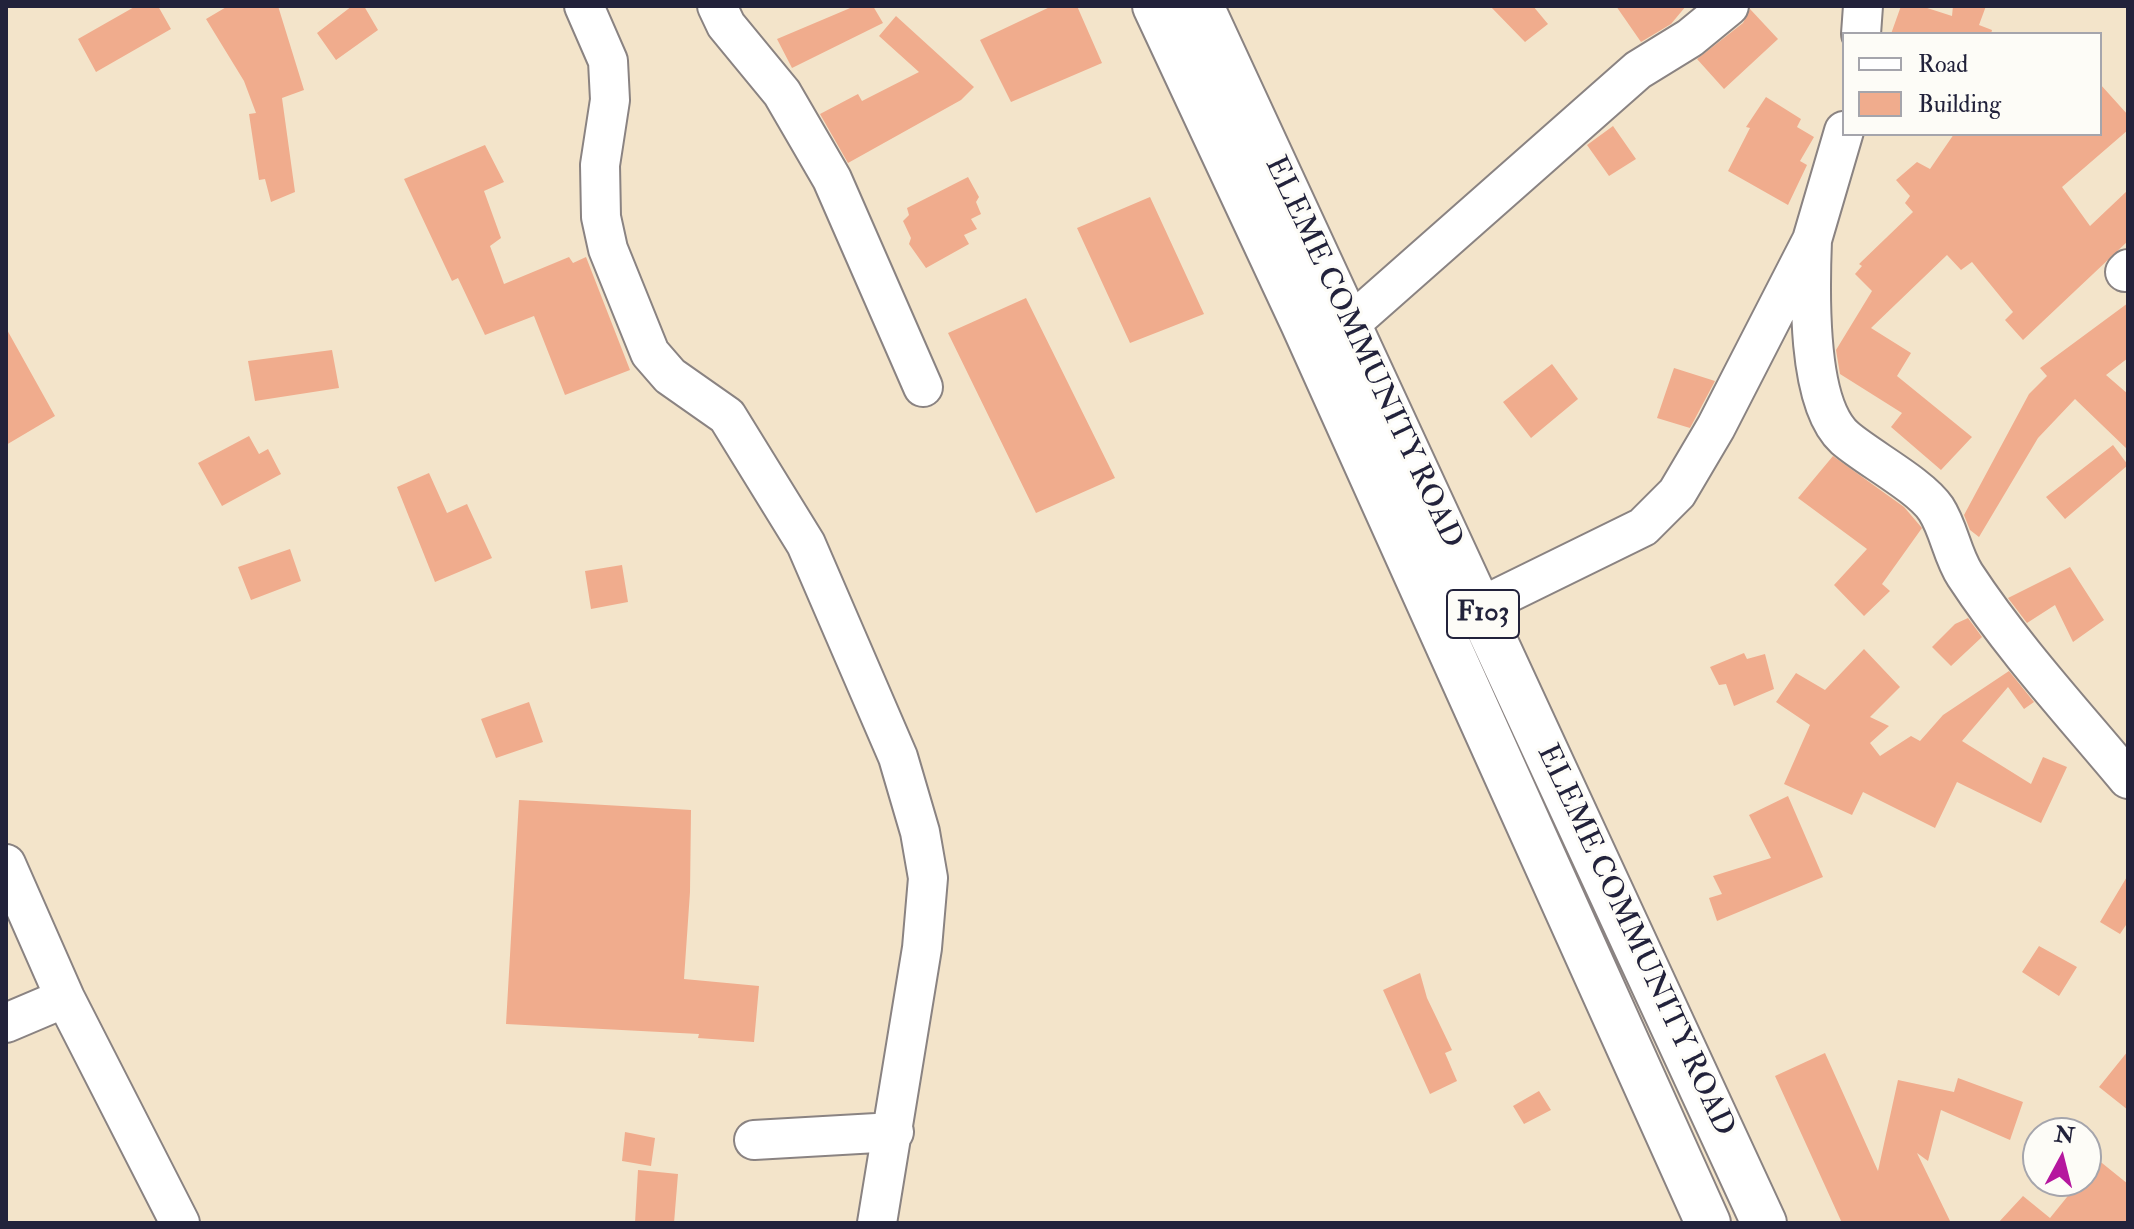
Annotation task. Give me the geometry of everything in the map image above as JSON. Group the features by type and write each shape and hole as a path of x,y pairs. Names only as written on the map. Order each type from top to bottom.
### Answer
{"main road":[{"name":"ELEME COMMUNITY ROAD","path":"1155,6 1310,338 1708,1223"},
{"name":"ELEME COMMUNITY ROAD","path":"1201,6 1764,1223"}],"street":[{"path":"584,6 608,61 610,100 600,165 601,217 608,249 650,353 670,376 727,416 806,544 898,757 920,832 928,878 922,948 877,1223"},
{"path":"717,6 726,25 782,93 832,179 923,387"},
{"path":"1349,325 1638,70 1690,38 1729,6"},
{"path":"1861,32 1863,6"},
{"path":"1480,607 1643,527 1677,493 1716,427 1812,240 1843,136"},
{"path":"1812,240 1809,308 1819,384 1843,437 1935,507 1964,574 2045,680 2128,779"},
{"path":"6,864 65,998 180,1223"},
{"path":"6,1023 65,998"},
{"path":"754,1140 894,1132"}],"building":[{"path":"136,6 158,6 171,29 96,72 78,39"},
{"path":"228,6 278,6 304,90 282,98 295,192 271,202 265,179 259,180 249,114 256,113 244,81 206,19"},
{"path":"352,6 364,6 378,30 336,60 317,33"},
{"path":"855,6 873,6 883,23 792,68 777,39"},
{"path":"1052,6 1077,6 1102,63 1011,102 980,40"},
{"path":"1490,6 1533,6 1548,24 1525,42"},
{"path":"1616,6 1686,6 1671,24 1641,42"},
{"path":"1901,6 1921,6 1952,16 1953,6 1986,6 1979,25 1992,30 1992,32 1892,32"},
{"path":"1750,9 1778,39 1724,89 1697,59 1743,23"},
{"path":"896,16 974,87 961,100 848,163 820,114 858,94 862,101 919,72 879,36"},
{"path":"2102,86 2128,115 2128,130 2062,187 2090,226 2128,190 2128,241 2023,340 2005,320 2013,312 1972,262 1961,270 1947,255 1871,328 1911,353 1897,376 1972,437 1941,470 1891,427 1902,413 1840,374 1836,350 1872,291 1855,274 1862,266 1859,264 1913,212 1905,203 1910,196 1896,180 1917,162 1930,169 1953,136 2102,136"},
{"path":"1766,97 1801,119 1797,127 1814,137 1800,161 1807,165 1788,205 1728,171 1750,128 1746,127"},
{"path":"1613,126 1636,159 1609,176 1587,145"},
{"path":"485,145 504,182 484,191 501,238 490,246 504,284 569,257 573,263 586,257 630,370 565,395 534,316 485,335 458,278 452,281 404,179"},
{"path":"968,177 979,197 976,202 981,214 971,219 977,229 964,235 969,244 926,268 909,244 911,238 903,221 909,215 907,208"},
{"path":"1150,197 1204,314 1130,343 1077,228"},
{"path":"1026,298 1115,478 1036,513 948,333"},
{"path":"2128,303 2128,358 2106,375 2128,394 2128,450 2075,399 2038,438 1979,537 1970,530 1964,515 2029,394 2047,376 2040,368"},
{"path":"6,328 55,416 6,445"},
{"path":"332,350 339,388 255,401 248,361"},
{"path":"1552,364 1578,399 1531,438 1503,402"},
{"path":"1674,368 1715,381 1690,428 1657,418"},
{"path":"249,436 259,454 268,449 281,474 222,506 198,463"},
{"path":"2113,445 2128,465 2065,519 2046,497"},
{"path":"1833,456 1904,507 1922,528 1882,584 1890,591 1864,616 1834,585 1867,549 1798,498"},
{"path":"429,473 447,513 467,504 492,558 435,582 397,487"},
{"path":"290,549 301,581 251,600 238,567"},
{"path":"622,565 628,602 591,609 585,571"},
{"path":"2070,567 2104,620 2073,642 2055,605 2027,623 2008,598"},
{"path":"1968,618 1982,637 1951,666 1932,647 1955,624"},
{"path":"1864,649 1900,687 1870,717 1889,726 1870,743 1880,756 1911,736 1920,741 1943,715 2009,671 2034,702 2024,709 2008,687 1962,741 2031,784 2043,757 2067,767 2041,823 1957,782 1935,828 1863,792 1852,815 1784,784 1810,725 1776,702 1796,673 1825,690"},
{"path":"1744,653 1747,659 1765,654 1774,689 1734,706 1726,684 1719,685 1710,667"},
{"path":"529,702 543,742 496,758 481,719"},
{"path":"1788,796 1823,877 1717,921 1709,898 1722,894 1713,876 1771,858 1749,815"},
{"path":"519,800 691,810 684,979 759,986 754,1042 698,1038 699,1034 506,1024"},
{"path":"2128,875 2128,922 2120,934 2100,922"},
{"path":"2039,946 2077,967 2059,996 2022,972"},
{"path":"1420,973 1427,998 1452,1050 1445,1053 1457,1081 1430,1094 1383,990"},
{"path":"2128,1051 2128,1110 2099,1087"},
{"path":"1825,1053 1878,1171 1898,1080 1954,1092 1958,1078 2023,1102 2010,1140 1941,1110 1928,1161 1917,1153 1951,1223 1842,1223 1775,1076"},
{"path":"1539,1091 1551,1110 1524,1124 1513,1106"},
{"path":"625,1132 655,1138 651,1166 622,1161"},
{"path":"2102,1163 2128,1184 2128,1223 1998,1223 2022,1197 2050,1218 2067,1197 2102,1197"},
{"path":"638,1170 678,1174 674,1223 635,1223"}]}
